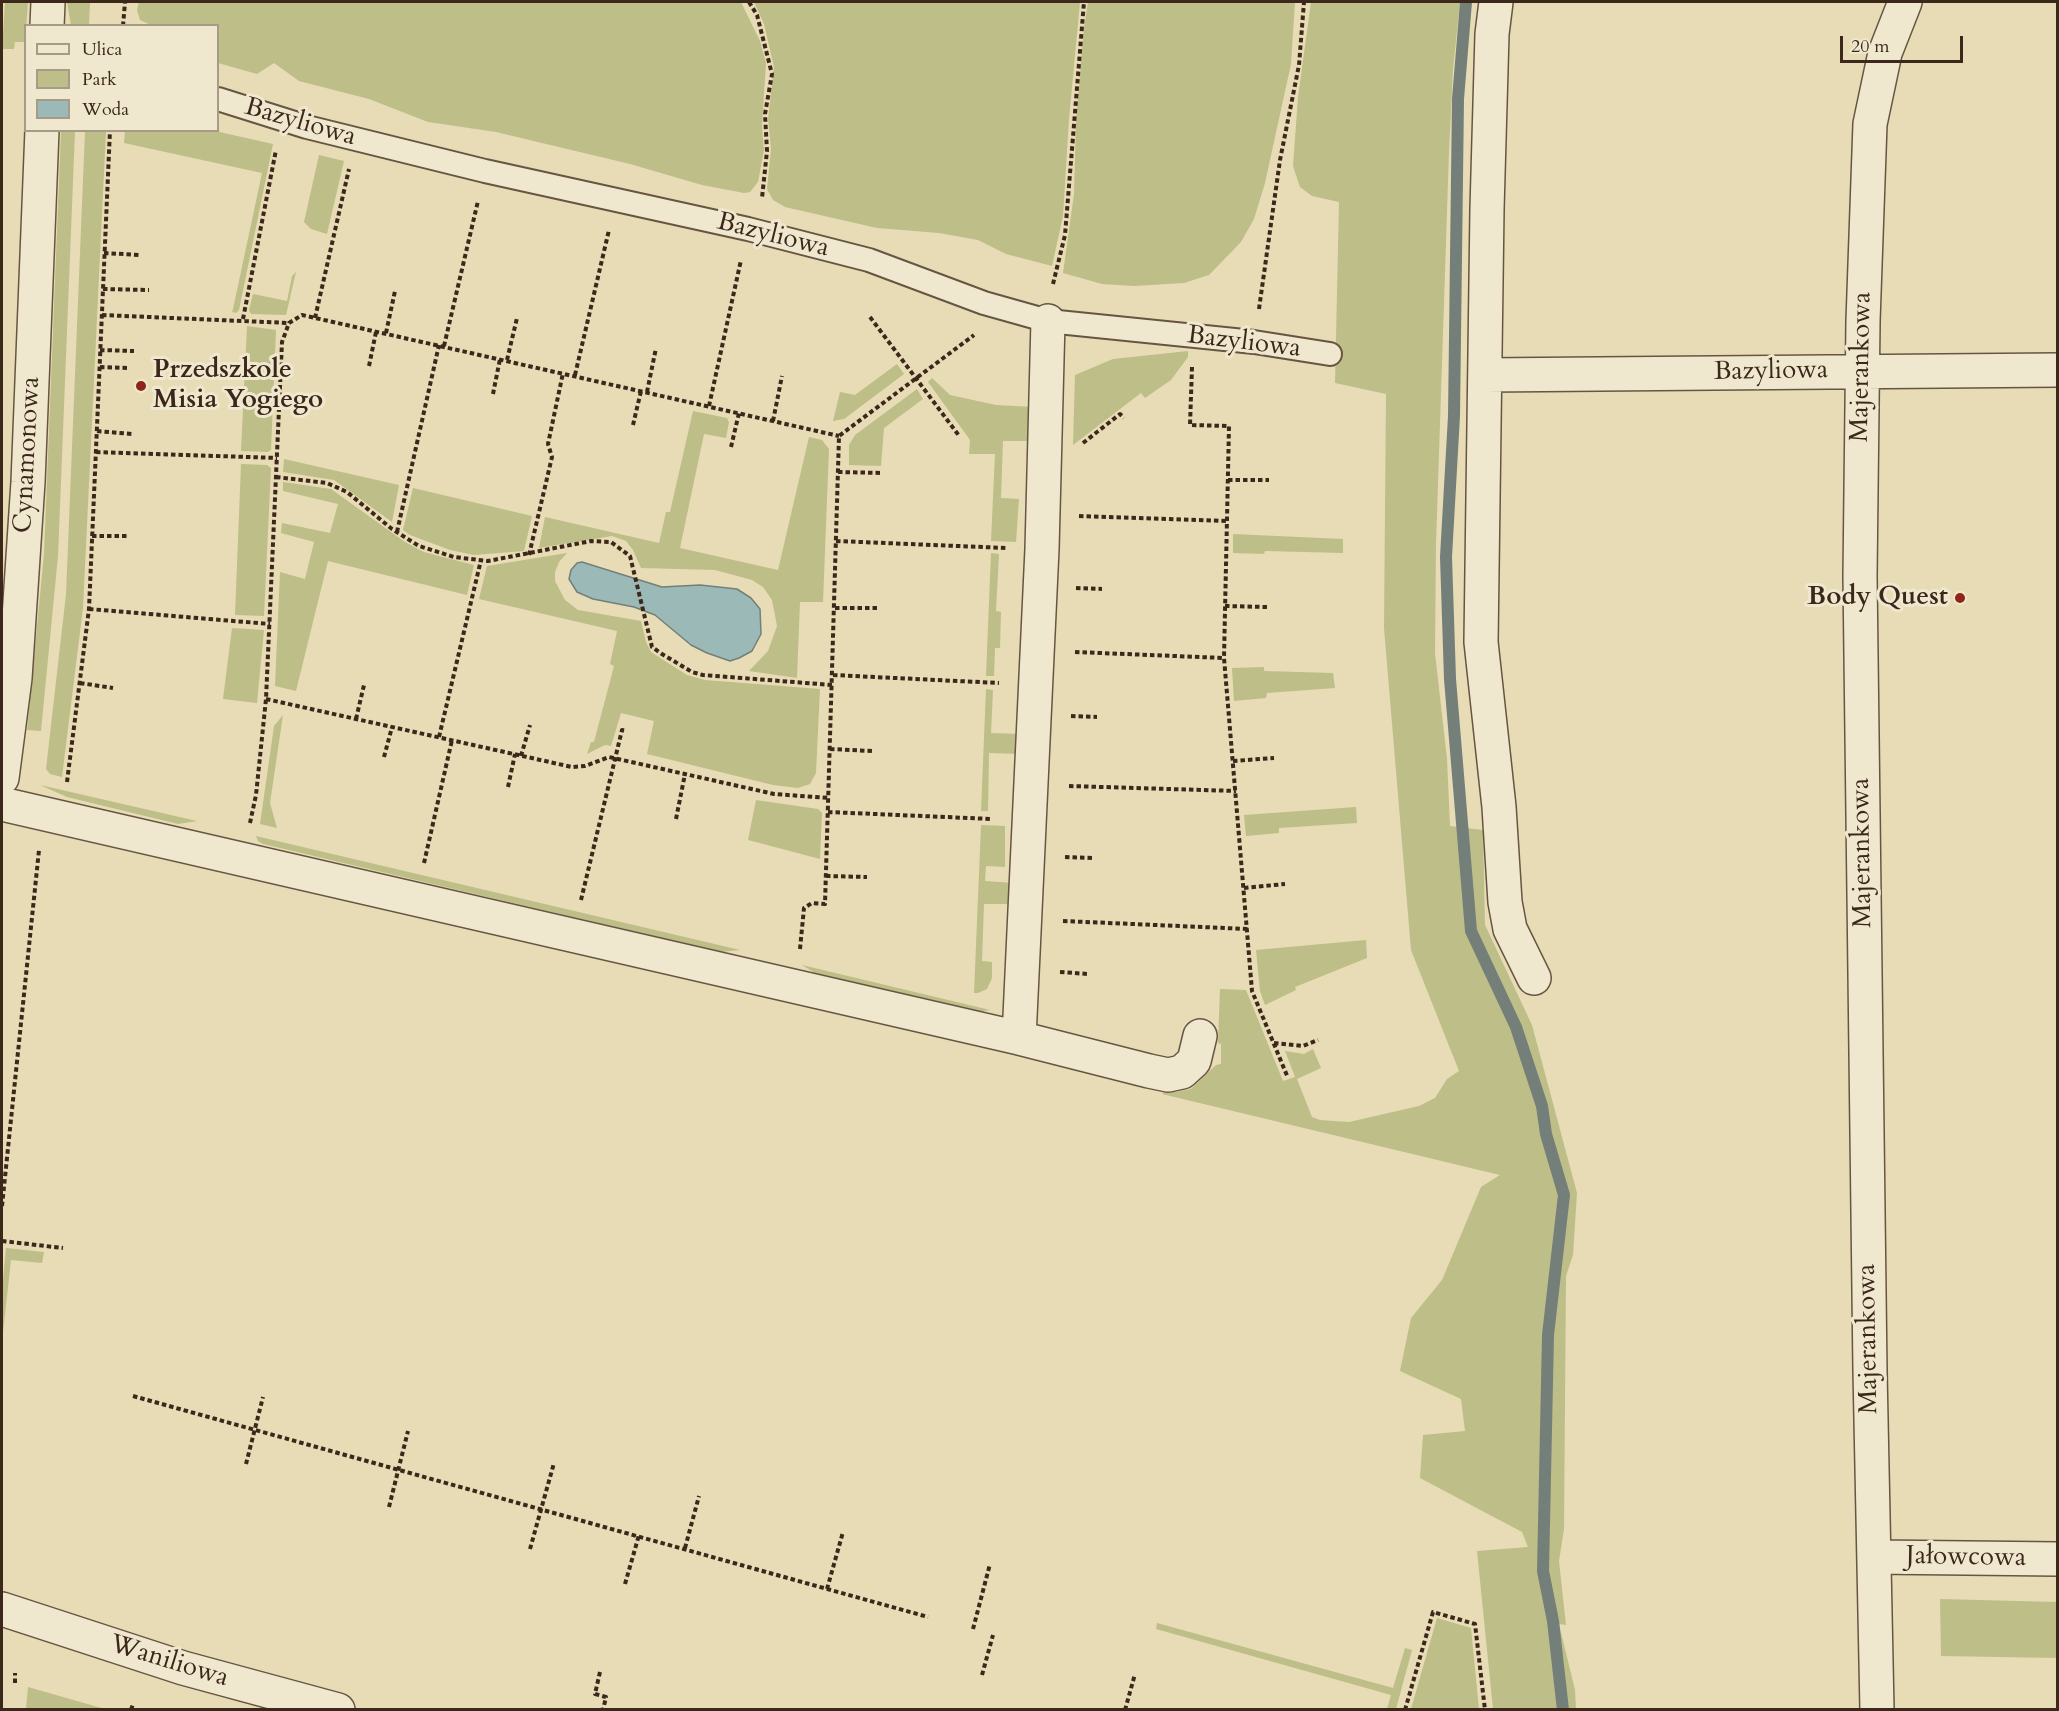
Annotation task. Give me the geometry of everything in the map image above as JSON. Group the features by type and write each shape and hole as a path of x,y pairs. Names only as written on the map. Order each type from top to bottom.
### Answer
{"street":[{"path":"46,24 48,2"},
{"path":"1496,2 1492,34 1487,208 1482,642 1500,807 1505,902 1510,929 1534,978"},
{"name":"Majerankowa","path":"1877,1710 1860,576 1862,371 1870,124 1885,53 1905,2"},
{"name":"Cynamonowa","path":"2,778 15,678 28,482 42,132"},
{"path":"1019,1038 1042,549 1046,320"},
{"name":"Bazyliowa","path":"1485,375 2058,370"},
{"path":"2,804 1019,1038 1168,1075 1182,1072 1194,1061 1200,1036"},
{"name":"Jałowcowa","path":"1874,1557 2058,1559"},
{"name":"Waniliowa","path":"2,1609 183,1668 338,1710"}],"lane":[{"name":"Bazyliowa","path":"219,99 282,120 485,171 752,231 869,260 984,303 1046,320 1254,342 1330,354"}],"path":[{"path":"123,24 126,2"},
{"path":"709,406 765,180 768,152 765,114 772,74 757,15 749,2"},
{"path":"1046,320 1065,235 1084,2"},
{"path":"1254,342 1280,160 1299,65 1304,2"},
{"path":"243,319 282,120"},
{"path":"67,787 89,609 110,132"},
{"path":"315,318 356,139"},
{"path":"397,532 485,171"},
{"path":"575,375 616,200"},
{"path":"105,253 140,255"},
{"path":"103,289 149,290"},
{"path":"386,333 395,291"},
{"path":"839,436 977,333 984,303"},
{"path":"102,315 243,319 289,323 302,315 839,436"},
{"path":"870,317 960,437"},
{"path":"507,360 517,318"},
{"path":"242,859 256,795 266,699 282,342 289,323"},
{"path":"369,366 376,331"},
{"path":"1193,336 1190,425 1230,426 1224,658 1252,991 1288,1078"},
{"path":"647,392 656,348"},
{"path":"100,350 135,351"},
{"path":"493,394 500,359"},
{"path":"100,367 128,368"},
{"path":"529,555 552,457 548,444 564,373"},
{"path":"773,421 782,376"},
{"path":"633,425 641,391"},
{"path":"731,447 739,413"},
{"path":"1075,449 1120,414 1124,418"},
{"path":"942,423 946,419"},
{"path":"97,432 132,434"},
{"path":"802,959 799,944 804,908 812,903 825,904 839,436"},
{"path":"96,452 277,458"},
{"path":"838,472 883,473"},
{"path":"276,477 327,483 347,492 397,532 419,546 454,557 481,560 529,555 591,542 611,542 630,556 635,569 652,647 692,672 832,685"},
{"path":"1228,480 1269,480"},
{"path":"1075,516 1226,521"},
{"path":"92,536 128,536"},
{"path":"836,541 1042,549"},
{"path":"439,737 481,560"},
{"path":"1071,588 1102,589"},
{"path":"1225,606 1267,607"},
{"path":"835,608 878,608"},
{"path":"89,609 270,624"},
{"path":"1070,652 1224,658"},
{"path":"833,675 1036,685"},
{"path":"80,683 113,688"},
{"path":"356,719 364,685"},
{"path":"266,699 578,768 604,757 615,758 774,794 829,798"},
{"path":"1066,715 1097,717"},
{"path":"521,756 530,725"},
{"path":"384,757 392,727"},
{"path":"579,907 622,730 627,731"},
{"path":"422,869 452,740"},
{"path":"830,749 872,751"},
{"path":"508,787 515,754"},
{"path":"1233,761 1274,758"},
{"path":"675,819 686,774"},
{"path":"1064,786 1236,791"},
{"path":"828,812 1029,820"},
{"path":"2,1206 43,814"},
{"path":"1060,857 1093,858"},
{"path":"826,876 867,877"},
{"path":"1244,888 1285,884"},
{"path":"1059,921 1248,929"},
{"path":"1056,972 1088,974"},
{"path":"1275,1043 1303,1046 1318,1040"},
{"path":"2,1241 63,1248"},
{"path":"132,1396 928,1617"},
{"path":"246,1464 263,1397"},
{"path":"389,1507 408,1431"},
{"path":"530,1549 554,1463"},
{"path":"685,1548 699,1496"},
{"path":"827,1589 843,1532"},
{"path":"625,1584 639,1535"},
{"path":"973,1629 990,1564"},
{"path":"1406,1710 1433,1612 1475,1624 1485,1710"},
{"path":"982,1675 993,1635"},
{"path":"600,1672 595,1694 606,1697 603,1710"},
{"path":"15,1673 15,1683"},
{"path":"1125,1710 1135,1674"}],"green space":[{"path":"5,2 28,2 24,42 15,42 14,49 2,49"},
{"path":"67,2 90,2 89,24 71,24"},
{"path":"139,2 741,2 760,41 766,63 762,126 764,150 758,182 750,192 744,193 702,185 630,164 496,132 428,122 369,99 299,81 274,63 257,74 219,63 219,24 149,24 140,20 137,10"},
{"path":"754,2 1080,2 1063,216 1052,266 1006,254 978,240 939,233 877,228 785,207 773,200 767,189 771,149 768,119 774,67 764,24"},
{"path":"1088,2 1295,2 1291,64 1265,183 1254,219 1241,242 1209,275 1184,283 1134,286 1102,284 1063,273 1074,194 1076,121"},
{"path":"1311,2 1460,2 1453,70 1449,152 1436,544 1435,653 1447,759 1450,826 1483,830 1485,925 1532,1025 1577,1193 1573,1255 1566,1276 1564,1529 1559,1561 1566,1625 1559,1624 1575,1690 1576,1709 1493,1709 1477,1551 1528,1547 1522,1532 1420,1478 1423,1435 1465,1431 1461,1399 1400,1371 1411,1318 1442,1280 1481,1187 1500,1175 1162,1094 1166,1091 1191,1089 1216,1065 1221,1064 1221,1044 1218,1043 1220,989 1246,990 1283,1081 1295,1077 1285,1051 1304,1054 1313,1049 1321,1068 1297,1079 1312,1117 1320,1120 1349,1122 1419,1106 1435,1098 1447,1079 1459,1071 1411,950 1384,628 1386,394 1335,383 1339,202 1312,196 1300,187 1293,166 1298,97"},
{"path":"61,132 75,132 58,556 41,731 27,730 44,554"},
{"path":"85,132 106,132 83,608 62,777 50,774 46,769 66,594"},
{"path":"125,132 219,132 273,144 239,310 236,313 232,312 262,173 124,143"},
{"path":"319,155 344,161 327,234 311,229 304,222"},
{"path":"296,272 286,315 251,314 249,310 253,294 287,301 292,276"},
{"path":"247,326 276,330 271,450 268,452 241,451"},
{"path":"1188,351 1188,357 1171,380 1145,398 1141,393 1073,445 1075,375 1113,359"},
{"path":"897,364 904,374 844,419 833,421 840,392 855,395"},
{"path":"932,378 950,395 996,405 1033,407 1032,441 1003,441 1001,498 1019,499 1016,542 991,541 995,454 969,454 970,440 928,382"},
{"path":"917,389 923,399 884,428 881,466 849,465 849,445 855,435"},
{"path":"693,411 727,418 729,422 726,438 704,434 680,548 778,570 809,437 822,440 829,449 823,602 800,602 797,678 749,671 768,651 777,626 772,600 763,587 752,580 715,570 641,568 626,541 612,536 539,548 545,517 659,543 666,512 670,512"},
{"path":"284,459 399,485 392,522 334,480 283,472"},
{"path":"241,464 267,465 271,468 264,616 235,615"},
{"path":"283,482 331,489 405,542 424,552 474,565 467,595 328,561 296,691 275,686 280,572 305,579 314,542 281,533 282,523 330,533 338,504 283,491"},
{"path":"413,488 532,516 524,551 474,555 450,550 410,535 403,530"},
{"path":"1233,534 1343,539 1343,553 1265,551 1264,554 1233,553"},
{"path":"567,553 559,562 555,572 555,581 565,600 578,610 641,621 651,652 687,675 705,680 820,689 816,773 810,784 798,788 773,785 647,754 654,721 621,713 611,746 605,745 587,754 591,742 594,742 614,666 610,664 617,631 479,599 487,566"},
{"path":"991,553 999,554 996,611 1001,612 1000,648 995,648 994,676 986,676"},
{"path":"232,628 264,630 257,703 223,699"},
{"path":"1264,667 1264,671 1333,673 1335,688 1267,693 1266,698 1234,701 1232,668"},
{"path":"986,689 993,690 991,733 1021,734 1020,754 989,753 988,811 981,811"},
{"path":"283,715 270,803 277,828 260,824 274,726"},
{"path":"40,785 197,821 178,824 67,797"},
{"path":"756,800 818,809 822,813 820,859 748,840"},
{"path":"1356,807 1357,823 1279,828 1279,833 1246,836 1244,815"},
{"path":"981,825 1005,826 1005,867 986,866 985,881 1014,883 1014,904 984,904 982,961 992,962 992,978 987,989 974,993"},
{"path":"256,836 740,950 721,952 263,844"},
{"path":"1366,940 1367,958 1295,987 1296,990 1265,1005 1260,991 1256,950"},
{"path":"802,965 990,1010 977,1012 818,975"},
{"path":"6,1248 44,1252 42,1263 11,1260 2,1341 2,1290"},
{"path":"1940,1599 2057,1602 2057,1658 1941,1656"},
{"path":"1437,1618 1471,1628 1479,1709 1411,1709"},
{"path":"1157,1623 1393,1688 1405,1648 1412,1650 1396,1709 1387,1709 1391,1695 1156,1629"},
{"path":"28,1687 105,1709 26,1709"}],"water":[{"path":"582,562 662,587 700,585 737,589 751,598 760,609 761,634 752,651 739,658 730,661 707,653 691,645 655,615 634,607 593,599 577,592 569,579 571,570 577,563"}],"waterway":[{"path":"1466,2 1458,99 1454,416 1446,557 1450,679 1471,931 1516,1027 1542,1106 1546,1134 1564,1195 1548,1335 1543,1571 1553,1621 1563,1710"}],"place":[{"name":"Przedszkole Misia Yogiego","path":"141,386"},
{"name":"Body Quest","path":"1960,598"}]}
